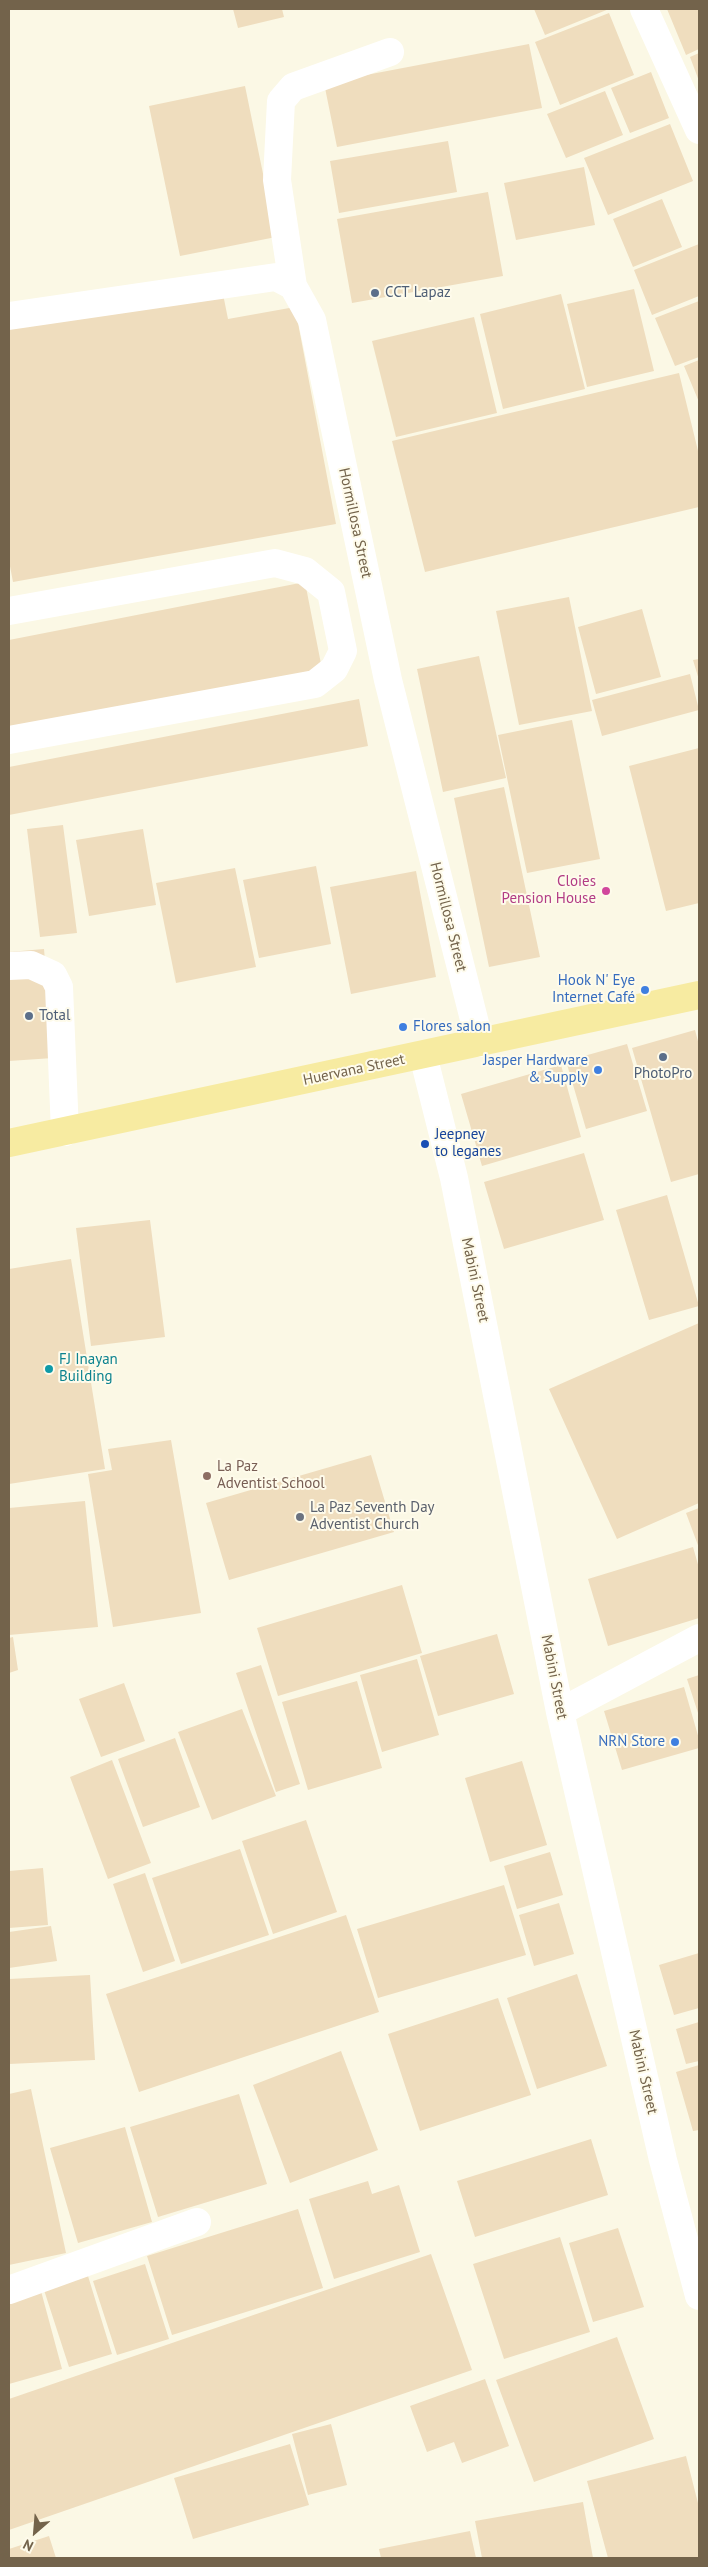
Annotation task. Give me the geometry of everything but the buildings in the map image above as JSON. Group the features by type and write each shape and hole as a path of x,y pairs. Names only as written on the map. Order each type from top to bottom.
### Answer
{"main road":[{"name":"Huervana Street","path":"9,1143 699,995"}],"street":[{"path":"644,9 699,130"},
{"path":"293,286 277,180 281,101 293,87 390,52"},
{"path":"9,316 276,277 293,286"},
{"name":"Hormillosa Street","path":"293,286 312,320 388,680 480,1043"},
{"path":"9,611 275,563 305,571 331,592 343,651 334,669 315,684 9,740"},
{"path":"9,966 32,965 53,976 59,987 65,1132"},
{"name":"Mabini Street","path":"423,1055 454,1178 560,1712 661,2151 699,2296"},
{"path":"560,1712 699,1638"},
{"path":"9,2290 197,2222"}],"place":[{"name":"CCT Lapaz","path":"375,293"},
{"name":"Cloies Pension House","path":"606,891"},
{"name":"Hook N' Eye Internet Café","path":"645,990"},
{"name":"Total","path":"29,1016"},
{"name":"Flores salon","path":"403,1027"},
{"name":"PhotoPro","path":"663,1057"},
{"name":"Jasper Hardware & Supply","path":"598,1070"},
{"name":"Jeepney to leganes","path":"425,1144"},
{"name":"FJ Inayan Building","path":"49,1369"},
{"name":"La Paz Adventist School","path":"207,1476"},
{"name":"La Paz Seventh Day Adventist Church","path":"300,1517"},
{"name":"NRN Store","path":"675,1742"}]}
